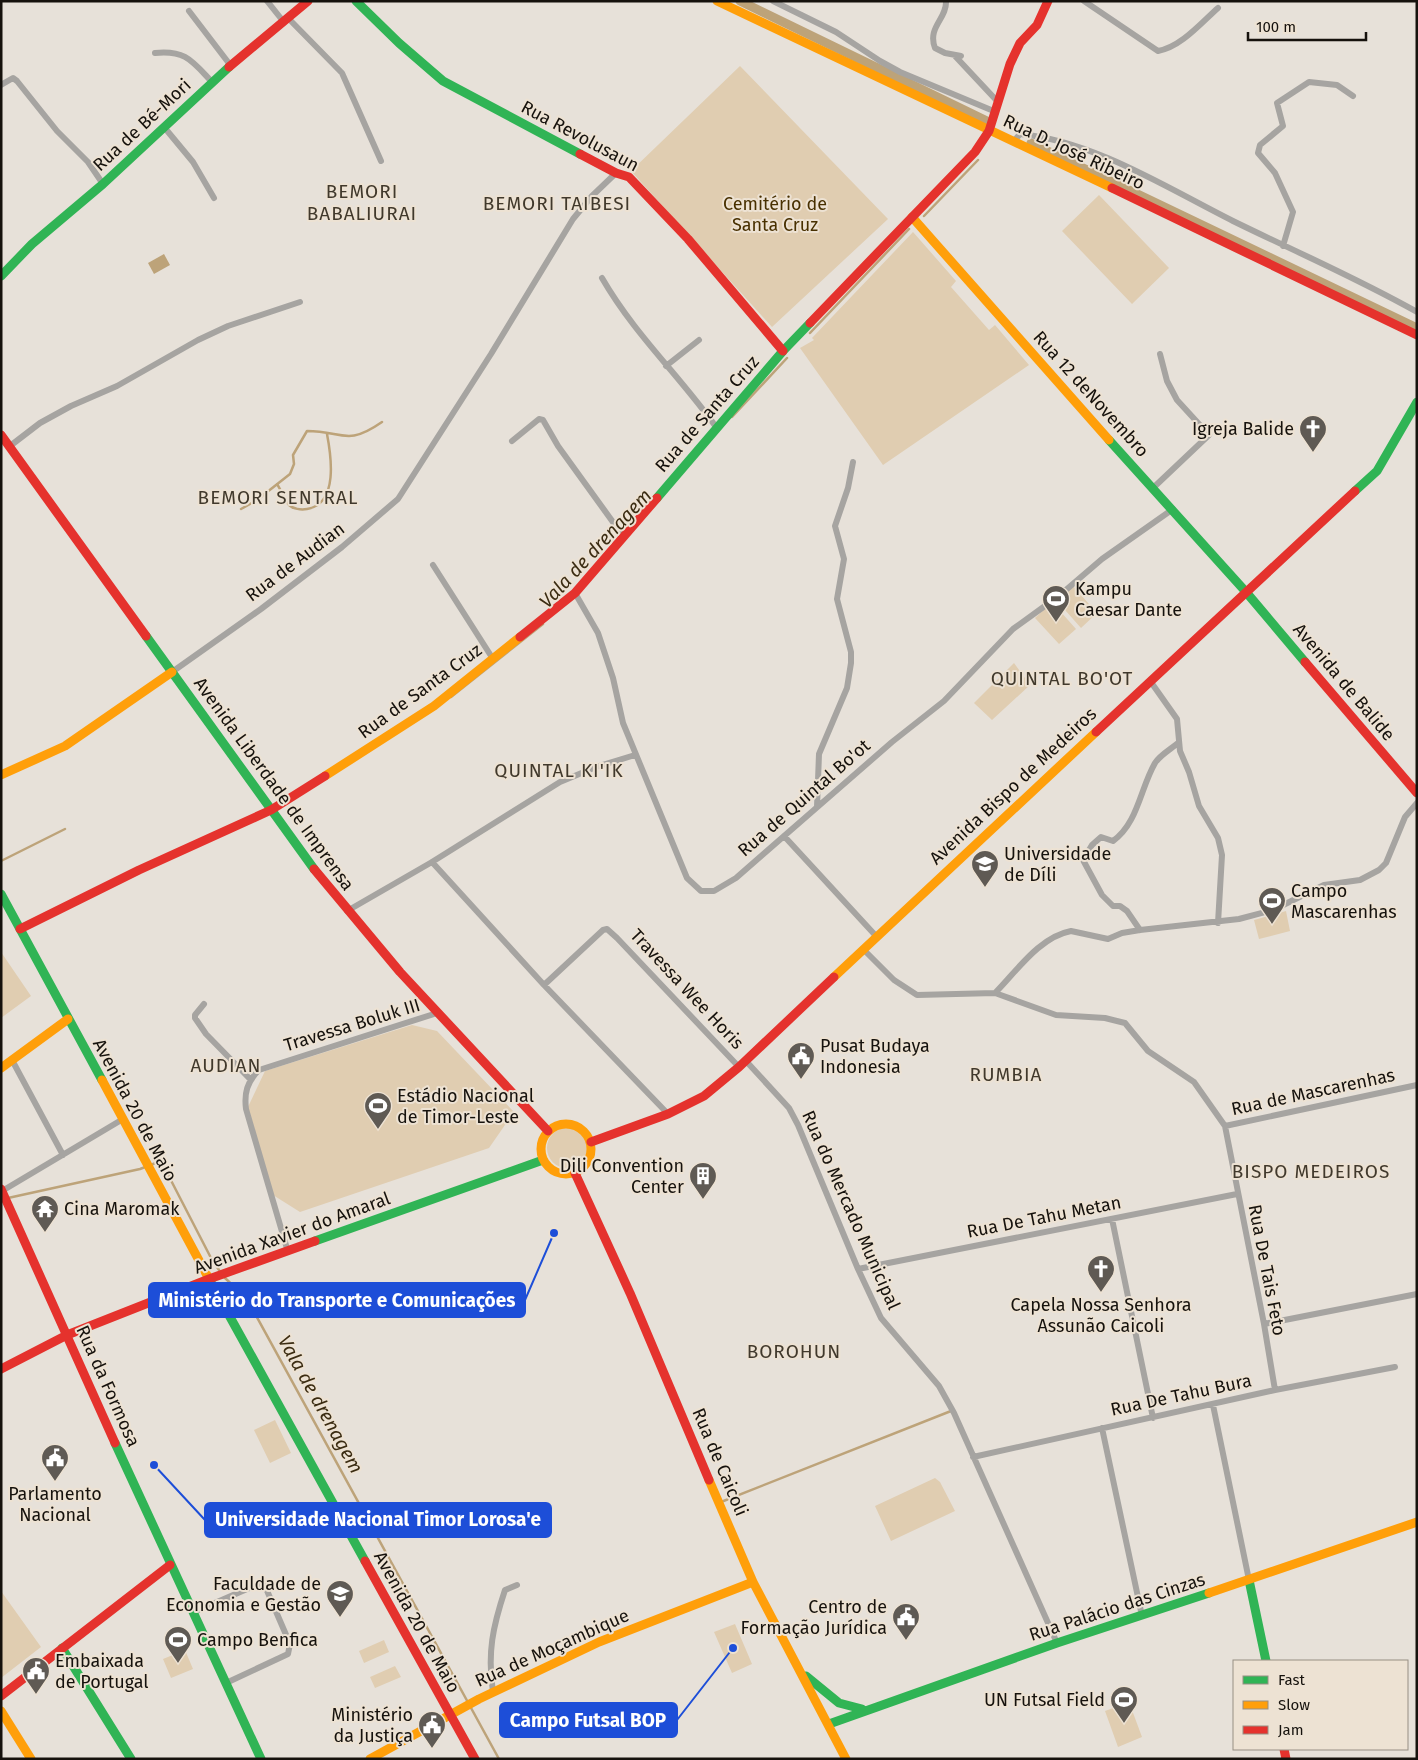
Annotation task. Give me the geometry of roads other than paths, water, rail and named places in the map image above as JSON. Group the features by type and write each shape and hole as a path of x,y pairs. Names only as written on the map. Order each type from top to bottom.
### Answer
{"street":[{"path":"266,1 342,73 381,161"},
{"name":"Rua de Bé-Mori","path":"1,276 32,244 103,184 212,82 308,1"},
{"name":"Rua Revolusaun","path":"356,1 406,50 443,81 616,173 629,177 688,239 783,351"},
{"name":"Rua D. José Ribeiro","path":"717,1 989,131 1216,236 1417,335"},
{"path":"773,1 836,32 900,72 996,112"},
{"path":"946,1 947,4 932,35 935,48 958,55 998,102"},
{"name":"Rua de Santa Cruz","path":"20,929 139,870 271,810 434,706 576,596 623,536 783,351 975,152 989,131 1010,64 1020,43 1037,25 1048,1"},
{"path":"1084,1 1158,51 1165,50 1188,35 1218,8"},
{"path":"189,11 230,66"},
{"path":"155,53 179,53 193,62 212,82"},
{"path":"1,85 13,78 17,81 57,131 88,162 103,184"},
{"path":"1283,246 1293,212 1275,173 1258,153 1260,144 1283,126 1277,103 1309,82 1337,85 1353,96"},
{"path":"164,127 193,162 214,198"},
{"path":"1014,141 1020,134 1037,135 1077,145 1283,246 1370,285 1417,312"},
{"name":"Rua de Audian","path":"1,775 65,746 172,672 276,598 342,547 398,499 491,354 573,220 592,196 616,173"},
{"name":"Rua 12 deNovembro","path":"912,217 986,303 1246,592"},
{"path":"602,278 618,305 716,427"},
{"path":"10,446 40,424 71,406 117,386 198,340 228,326 300,302"},
{"path":"666,366 699,340"},
{"path":"1153,488 1208,435 1177,400 1167,381 1160,354"},
{"name":"Avenida Bispo de Medeiros","path":"591,1142 668,1114 704,1096 743,1064 876,936 1377,471 1417,402"},
{"path":"512,441 538,419 543,420 558,446 623,536"},
{"name":"Avenida Liberdade de Imprensa","path":"1,435 271,810 347,911 437,1013 548,1131"},
{"path":"817,807 819,754 846,688 851,663 851,652 837,599 844,559 835,526 848,488 853,462"},
{"name":"Rua de Quintal Bo'ot","path":"576,596 598,633 613,678 623,723 687,878 701,891 714,891 730,882 944,701 1013,629 1060,596 1102,559 1173,509"},
{"path":"433,565 493,659"},
{"name":"Avenida de Balide","path":"1246,592 1417,793"},
{"path":"1153,685 1177,718 1178,743 1199,806 1218,838 1222,855 1218,923"},
{"path":"1140,930 1127,911 1120,906 1113,906 1102,895 1083,860 1092,844 1101,836 1113,842 1120,836 1134,814 1156,762 1178,743"},
{"path":"347,911 432,862 560,782 596,767 635,755"},
{"path":"995,993 1044,944 1059,934 1071,931 1108,939 1122,933 1140,930 1218,923 1273,910 1324,885 1360,880 1379,870 1386,862 1405,817 1417,803"},
{"path":"784,836 876,936"},
{"path":"432,862 544,985 668,1114"},
{"name":"Avenida 20 de Maio","path":"1,894 123,1119 148,1169 475,1759"},
{"name":"Travessa Wee Horis","path":"544,985 602,930 607,929 743,1064"},
{"name":"Rua de Mascarenhas","path":"863,949 894,980 917,995 995,993 1056,1015 1105,1018 1125,1023 1148,1051 1194,1082 1225,1126 1417,1085"},
{"path":"204,1004 195,1015 195,1018 206,1034 250,1079 245,1094 246,1109 288,1252"},
{"name":"Travessa Boluk III","path":"250,1079 259,1070 437,1013"},
{"path":"1,1068 68,1019"},
{"path":"12,1060 63,1155"},
{"name":"Rua do Mercado Municipal","path":"743,1064 774,1089 794,1116 858,1269 881,1318 939,1386 973,1456 1057,1643"},
{"path":"2,1190 123,1119"},
{"path":"561,1124 576,1125 582,1129 591,1142 592,1150 587,1164 575,1173 560,1174 547,1166 543,1160 541,1145 548,1131 561,1124"},
{"name":"Rua De Tais Feto","path":"1225,1126 1275,1390"},
{"name":"Avenida Xavier do Amaral","path":"1,1369 67,1335 209,1279 543,1160"},
{"name":"Rua de Caicoli","path":"575,1173 630,1293 754,1582 846,1759"},
{"name":"Rua da Formosa","path":"2,1190 170,1565 194,1612 261,1759"},
{"name":"Rua De Tahu Metan","path":"858,1269 1237,1194"},
{"path":"1112,1219 1153,1418"},
{"path":"1264,1324 1417,1294"},
{"name":"Rua De Tahu Bura","path":"973,1456 1275,1390 1395,1367"},
{"path":"1213,1405 1266,1660"},
{"path":"1102,1428 1142,1616"},
{"name":"Rua Palácio das Cinzas","path":"829,1724 1057,1643 1417,1522"},
{"path":"1,1696 170,1565"},
{"name":"Rua de Moçambique","path":"370,1759 479,1699 599,1642 754,1582"},
{"path":"194,1612 254,1586 260,1584 265,1586 290,1644 290,1650 288,1654 226,1683"},
{"path":"493,1692 489,1665 492,1628 505,1590 517,1585"},
{"path":"62,1648 130,1759"},
{"path":"801,1670 818,1688 850,1709 867,1709"},
{"path":"1,1711 30,1759"}],"waterway":[{"path":"740,1 987,121"},
{"path":"1031,143 1415,327"},
{"name":"Vala de drenagem","path":"924,216 978,160"},
{"name":"Vala de drenagem","path":"810,333 909,229"},
{"name":"Vala de drenagem","path":"732,417 787,358"},
{"path":"241,509 257,500 290,474 294,464 293,455 307,431 352,436 370,430 382,422"},
{"path":"277,484 289,505 297,509 307,509 317,505 324,498 330,478 331,466 327,434"},
{"name":"Vala de drenagem","path":"451,697 543,624"},
{"name":"Vala de drenagem","path":"1,861 65,829"},
{"name":"Vala de drenagem","path":"8,1198 140,1169 161,1161 211,1258 221,1273"},
{"name":"Vala de drenagem","path":"224,1277 247,1299 499,1759"},
{"path":"721,1502 951,1411"}],"place":[{"name":"Igreja Balide","path":"1313,453"},
{"name":"Kampu Caesar Dante","path":"1056,623"},
{"name":"Universidade de Díli","path":"985,888"},
{"name":"Campo Mascarenhas","path":"1272,925"},
{"name":"Pusat Budaya Indonesia","path":"801,1080"},
{"name":"Estádio Nacional de Timor-Leste","path":"378,1130"},
{"name":"Dili Convention Center","path":"703,1200"},
{"name":"Cina Maromak","path":"45,1233"},
{"name":"Ministério do Transporte e Comunicações","path":"554,1233"},
{"name":"Capela Nossa Senhora Assunão Caicoli","path":"1101,1293"},
{"name":"Universidade Nacional Timor Lorosa'e","path":"154,1465"},
{"name":"Parlamento Nacional","path":"55,1482"},
{"name":"Faculdade de Economia e Gestão","path":"340,1618"},
{"name":"Centro de Formação Jurídica","path":"906,1641"},
{"name":"Campo Futsal BOP","path":"733,1648"},
{"name":"Campo Benfica","path":"178,1664"},
{"name":"Embaixada de Portugal","path":"36,1695"},
{"name":"UN Futsal Field","path":"1124,1724"},
{"name":"Ministério da Justiça","path":"432,1749"}],"district":[{"name":"BEMORI BABALIURAI","path":"362,202"},
{"name":"BEMORI TAIBESI","path":"557,203"},
{"name":"BEMORI SENTRAL","path":"278,497"},
{"name":"QUINTAL BO'OT","path":"1062,678"},
{"name":"QUINTAL KI'IK","path":"559,770"},
{"name":"AUDIAN","path":"226,1065"},
{"name":"RUMBIA","path":"1006,1074"},
{"name":"BISPO MEDEIROS","path":"1311,1171"},
{"name":"BOROHUN","path":"794,1351"}],"park label":[{"name":"Cemitério de Santa Cruz","path":"775,214"}]}
